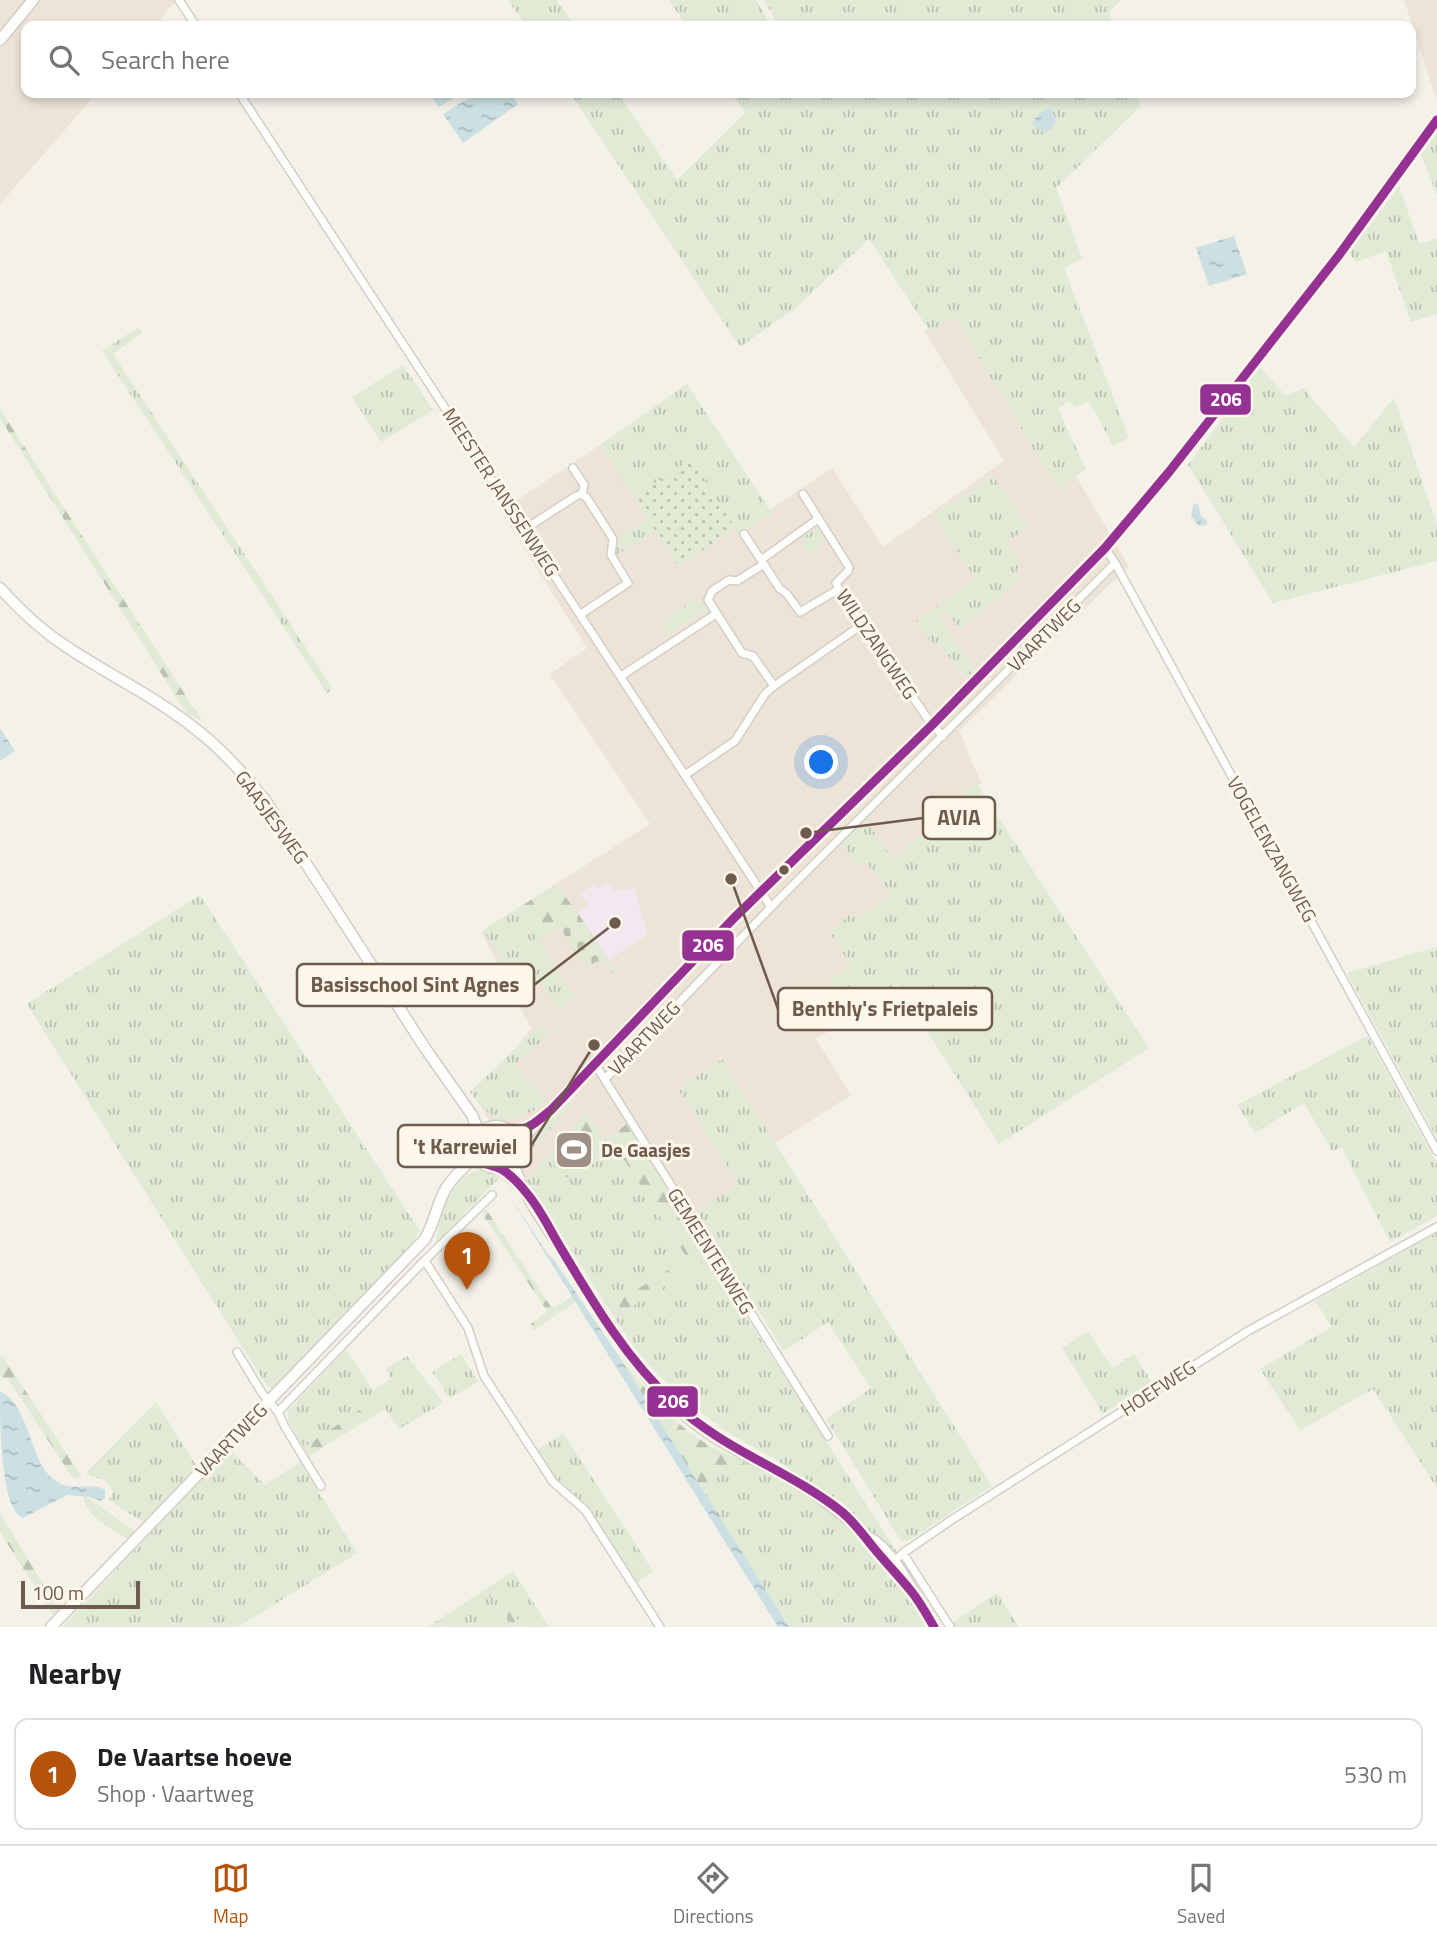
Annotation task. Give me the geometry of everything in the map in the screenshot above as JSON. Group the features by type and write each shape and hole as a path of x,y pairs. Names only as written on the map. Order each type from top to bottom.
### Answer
{"street":[{"path":"0,40 33,0"},
{"path":"178,0 193,21"},
{"name":"MEESTER JANSSENWEG","path":"242,98 761,892"},
{"name":"VAARTWEG","path":"517,1144 761,892 932,725 1105,548 1169,472 1339,256 1437,120"},
{"path":"525,529 582,494 584,485 573,468"},
{"path":"581,614 628,583 611,555 613,539 582,494"},
{"name":"WILDZANGWEG","path":"803,495 849,567 838,579 838,589 932,725"},
{"path":"774,686 753,656 742,653 709,604 708,597 712,591 729,580 737,581 818,519"},
{"path":"744,534 780,589 800,612 838,589"},
{"name":"VOGELENZANGWEG","path":"1105,548 1437,1151"},
{"name":"VAARTWEG","path":"605,1079 771,906 1115,563"},
{"name":"GAASJESWEG","path":"0,588 62,644 198,730 242,771 265,800 433,1060 472,1115 480,1135"},
{"path":"621,676 716,614"},
{"path":"685,775 735,741 765,694 774,686 863,624"},
{"path":"932,725 943,736"},
{"path":"761,892 771,906"},
{"name":"GEMEENTENWEG","path":"595,1064 828,1436"},
{"name":"GAASJESWEG","path":"472,1115 490,1128"},
{"name":"VAARTWEG","path":"511,1132 533,1125"},
{"path":"484,1164 477,1154 476,1144 480,1135 490,1128 501,1127 511,1132 517,1144 512,1160 501,1168"},
{"name":"VAARTWEG","path":"51,1627 412,1253 432,1228 443,1194 451,1181 477,1154"},
{"path":"512,1160 524,1189 617,1338 655,1386 715,1437 819,1497 868,1537 872,1546 895,1560 950,1627"},
{"path":"461,1171 484,1164 501,1168 524,1189"},
{"name":"VAARTWEG","path":"278,1412 492,1195"},
{"name":"HOEFWEG","path":"895,1560 1248,1331 1437,1227"},
{"path":"412,1253 423,1262 468,1328 484,1376 553,1482 585,1510 660,1627"},
{"path":"237,1352 278,1412 321,1486"},
{"path":"895,1560 934,1627"}],"shaded area":[{"path":"0,0 177,0 158,21 21,21 21,98 93,98 0,204"},
{"path":"1404,0 1437,0 1437,101 1416,37 1416,21 1411,21"},
{"path":"972,301 1129,566 959,731 981,783 885,873 895,899 841,942 878,1000 816,1039 851,1095 768,1148 747,1194 686,1233 536,1193 477,1101 531,1028 481,932 650,824 550,674 587,648 501,511 600,445 635,493 692,454 741,529 832,468 883,547 1004,461 925,332"},
{"path":"608,882 615,891 635,888 648,934 608,960 578,912 588,905 580,893 595,884 599,888"}],"green space":[{"path":"508,0 557,0 571,21 523,21"},
{"path":"669,0 756,0 768,21 684,21"},
{"path":"764,0 1121,0 1109,12 1112,21 776,21"},
{"path":"573,98 621,98 677,180 745,113 735,98 1138,98 1141,106 1056,188 1082,258 1064,268 1129,438 1113,446 1089,401 1076,407 1069,401 1058,409 1086,469 1058,490 956,319 951,318 930,332 869,239 797,307 740,347"},
{"path":"1437,132 1437,196 1421,155"},
{"path":"1399,186 1419,244 1437,239 1437,314 1411,322 1386,251 1356,262 1349,253"},
{"path":"139,327 142,333 113,354 333,689 327,693 102,351"},
{"path":"403,365 433,410 381,442 352,397"},
{"path":"1260,368 1286,396 1303,388 1354,447 1394,398 1437,525 1437,561 1273,603 1188,465"},
{"path":"687,384 772,513 739,534 691,459 634,497 600,445"},
{"path":"0,409 203,722 187,713 174,694 0,418"},
{"path":"691,459 736,529 678,566 634,497"},
{"path":"993,476 1029,527 1007,541 1021,566 1016,570 1022,579 959,629 947,611 939,616 974,670 966,679 939,644 932,644 916,621 976,579 933,515"},
{"path":"648,519 656,531 615,556 619,537"},
{"path":"817,528 825,543 808,553 800,539"},
{"path":"694,600 699,603 705,601 710,614 707,616 703,611 669,633 672,640 664,629 667,617"},
{"path":"976,783 1149,1048 999,1144 897,984 850,1014 829,980 851,965 829,932 852,913 857,920 890,895 866,862 857,867 841,841 864,817 893,860"},
{"path":"557,884 578,915 538,941 518,908"},
{"path":"200,895 420,1231 405,1253 272,1389 256,1369 27,1004"},
{"path":"518,908 575,998 557,1009 540,982 522,993 483,930"},
{"path":"579,915 618,975 615,977 605,962 600,965 597,961 586,968 560,928"},
{"path":"1437,947 1437,1138 1347,973"},
{"path":"541,1024 549,1035 515,1064 548,1101 525,1115 506,1119 497,1117 470,1092"},
{"path":"1367,1036 1437,1164 1437,1216 1390,1242 1342,1148 1332,1151 1304,1103 1255,1133 1237,1105"},
{"path":"722,1059 992,1486 908,1541 901,1541 826,1419 871,1388 828,1322 784,1351 695,1211 739,1185 678,1089"},
{"path":"568,1100 572,1104 532,1149 532,1156 521,1171 520,1160 527,1140"},
{"path":"587,1112 603,1138 610,1137 628,1123 708,1248 706,1255 709,1259 614,1317 608,1308 687,1258 618,1150 569,1177 560,1176 549,1156"},
{"path":"617,1150 687,1259 608,1308 527,1181 549,1156 560,1176 569,1177"},
{"path":"484,1169 501,1176 436,1243 440,1220 455,1187 473,1172"},
{"path":"486,1209 551,1307 555,1308 572,1296 575,1302 533,1331 531,1324 547,1311 482,1214"},
{"path":"1437,1233 1437,1488 1373,1389 1300,1430 1260,1369 1332,1327 1315,1301"},
{"path":"709,1259 897,1552 889,1551 783,1464 729,1433 681,1398 638,1353 614,1317"},
{"path":"1088,1331 1112,1368 1134,1354 1152,1382 1103,1414 1062,1348"},
{"path":"346,1349 373,1390 391,1378 386,1369 407,1356 443,1403 399,1429 378,1399 304,1447 289,1422 287,1412"},
{"path":"616,1352 657,1402 689,1432 725,1453 746,1460 700,1487"},
{"path":"461,1354 478,1382 450,1398 432,1372"},
{"path":"2,1355 81,1475 77,1479 72,1477 8,1379 0,1376"},
{"path":"378,1398 385,1409 309,1456 304,1447"},
{"path":"156,1402 197,1467 144,1523 109,1500 113,1492 107,1482 86,1473"},
{"path":"563,1433 653,1571 636,1583 583,1501 560,1486 537,1450"},
{"path":"230,1450 265,1485 300,1462 357,1553 238,1627 62,1627"},
{"path":"746,1460 803,1491 837,1516 880,1560 928,1627 789,1627 700,1487"},
{"path":"83,1496 135,1531 128,1539 107,1526 89,1510"},
{"path":"0,1513 59,1611 54,1617 0,1532"},
{"path":"513,1571 549,1627 522,1627 495,1583"},
{"path":"495,1583 522,1627 514,1627 494,1594 442,1627 428,1627"},
{"path":"997,1593 1019,1627 955,1627 952,1623"},
{"path":"494,1594 514,1627 442,1627"}],"water":[{"path":"432,98 454,98 439,107"},
{"path":"469,98 514,98 518,104 463,143 443,114"},
{"path":"1051,108 1056,119 1054,125 1047,132 1042,132 1033,125 1033,121 1041,112"},
{"path":"1234,236 1247,274 1209,286 1196,248"},
{"path":"1198,503 1201,516 1207,521 1207,525 1199,526 1191,516 1193,505"},
{"path":"0,728 15,751 0,761"},
{"path":"510,1197 616,1352 789,1627 778,1627"},
{"path":"0,1391 10,1398 17,1408 38,1458 53,1479 67,1486 99,1487 105,1490 105,1499 100,1501 67,1495 23,1518 15,1511 3,1462"}],"transit line":[{"name":"206","path":"934,1627 911,1591 842,1512 822,1497 713,1434 657,1386 612,1331 534,1202 506,1172 480,1160 476,1144 479,1136 487,1129 520,1130 551,1110 733,919 932,725 1105,548 1169,472 1339,255 1437,120"}],"place":[{"name":"AVIA","path":"806,833"},
{"name":"Benthly's Frietpaleis","path":"731,879"},
{"name":"Basisschool Sint Agnes","path":"615,923"},
{"name":"'t Karrewiel","path":"594,1045"},
{"name":"De Gaasjes","path":"574,1150"},
{"name":"De Vaartse hoeve","path":"467,1290"}]}
